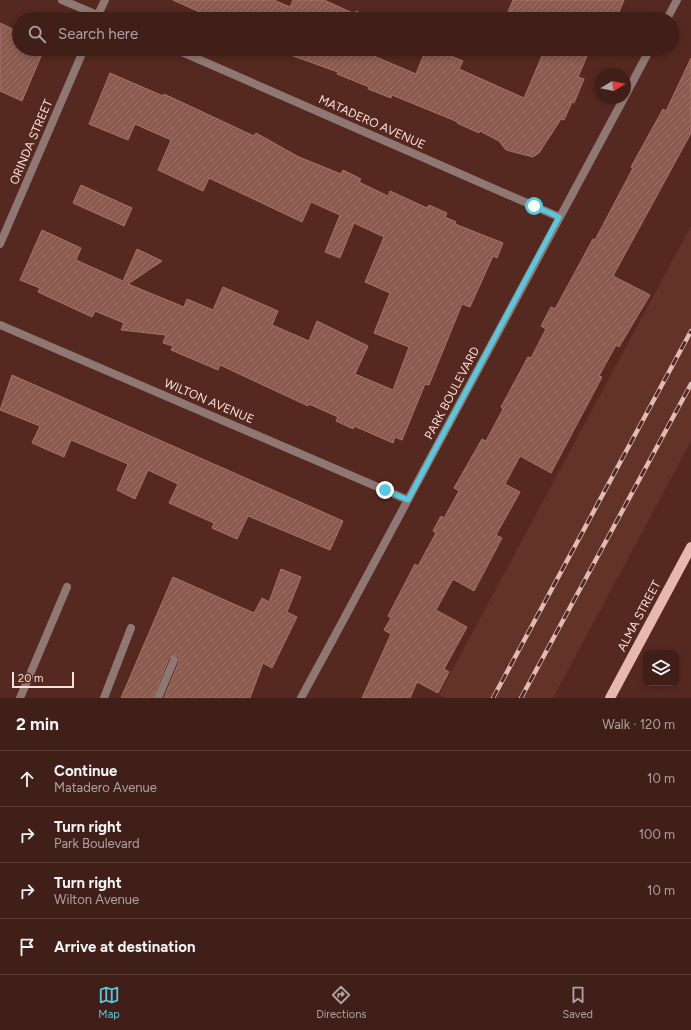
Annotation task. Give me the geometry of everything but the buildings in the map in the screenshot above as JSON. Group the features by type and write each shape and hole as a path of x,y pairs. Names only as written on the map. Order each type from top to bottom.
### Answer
{"main road":[{"name":"ALMA STREET","path":"610,698 691,547"}],"street":[{"path":"62,0 87,12"},
{"path":"99,12 105,0"},
{"path":"671,12 677,0"},
{"name":"ORINDA STREET","path":"0,244 81,56"},
{"name":"MATADERO AVENUE","path":"191,56 559,217"},
{"name":"PARK BOULEVARD","path":"631,84 646,56"},
{"name":"PARK BOULEVARD","path":"301,698 620,104"},
{"name":"WILTON AVENUE","path":"0,325 408,500"},
{"path":"20,698 67,587"},
{"path":"104,698 131,628"},
{"path":"158,698 174,660"}],"shaded area":[{"path":"691,226 691,441 553,698 446,698 439,695"}],"railway":[{"path":"493,698 691,331"},
{"path":"521,698 691,384"}],"route":[{"path":"385,490 408,500 559,217 534,206"}]}
